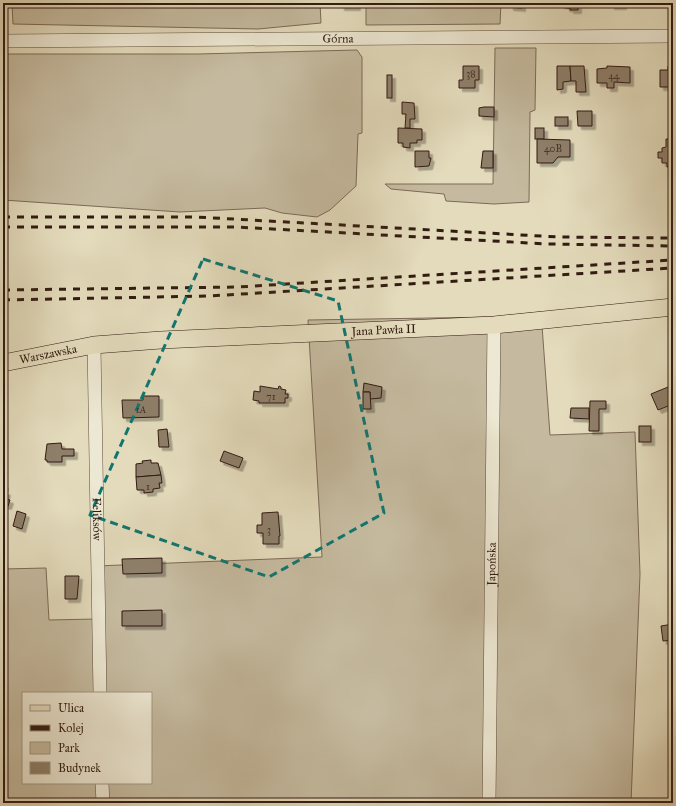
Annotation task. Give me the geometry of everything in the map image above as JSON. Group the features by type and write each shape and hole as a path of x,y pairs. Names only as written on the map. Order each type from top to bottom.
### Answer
{"main road":[{"name":"Jana Pawła II","path":"94,345 161,340 494,324 673,307"},
{"name":"Warszawska","path":"3,363 94,345"}],"street":[{"name":"Górna","path":"3,41 673,36"},
{"name":"Japońska","path":"489,803 494,324"},
{"name":"Feliksów","path":"94,345 100,692"},
{"path":"102,784 102,803"}],"highlighted area":[{"path":"203,259 338,301 384,513 269,577 90,515"}],"green space":[{"path":"12,3 320,3 321,23 258,29 13,24"},
{"path":"366,3 501,3 500,24 366,25"},
{"path":"495,48 536,48 535,110 530,112 529,202 494,204 446,201 444,194 391,189 385,184 493,184"},
{"path":"357,50 362,57 362,133 358,134 356,186 330,210 317,217 282,213 265,208 180,212 3,200 3,54 198,54"},
{"path":"541,312 550,435 635,432 640,574 631,803 3,803 3,569 46,568 49,620 96,619 96,566 322,557 308,320 494,317"}],"building":[{"path":"341,3 357,3 357,7 341,7"},
{"path":"510,3 522,3 522,8 510,7"},
{"path":"560,3 576,3 576,5 578,5 578,10 570,10 570,8 566,8 566,5 560,5"},
{"path":"611,3 623,3 623,6 611,6"},
{"path":"463,66 479,66 479,80 475,80 475,88 459,88 459,80 463,80"},
{"path":"557,66 570,66 571,81 563,82 563,89 557,90"},
{"path":"570,66 584,66 586,92 576,92 576,81 571,81"},
{"path":"607,66 630,67 630,83 614,82 614,88 607,88 607,83 597,83 597,69 607,68"},
{"path":"668,66 673,66 673,87 660,87 660,70 668,70"},
{"path":"387,75 392,75 392,98 387,98"},
{"path":"402,102 414,103 415,119 410,119 410,128 405,128 406,114 402,114"},
{"path":"494,107 494,117 479,116 479,108"},
{"path":"577,111 592,111 592,126 578,126"},
{"path":"555,117 568,117 568,126 555,126"},
{"path":"398,128 422,129 422,140 417,140 417,143 410,143 410,148 403,147 403,143 398,143"},
{"path":"535,128 544,128 544,139 535,139"},
{"path":"537,139 570,140 570,157 558,157 553,163 537,163"},
{"path":"666,139 673,139 673,171 670,171 670,167 667,167 667,163 662,163 662,158 658,158 658,152 662,152 662,148 666,147"},
{"path":"415,151 429,151 429,158 431,158 429,166 415,167"},
{"path":"483,151 493,151 493,168 481,168"},
{"path":"364,383 382,387 381,398 370,399 370,392 363,392"},
{"path":"673,385 673,404 658,410 651,394"},
{"path":"260,386 278,389 279,386 281,389 286,390 285,394 288,394 288,398 285,398 285,403 259,403 259,401 253,400 254,391 260,392"},
{"path":"363,392 370,392 371,409 363,409"},
{"path":"143,396 159,396 159,417 123,418 122,400 143,400"},
{"path":"590,401 606,401 606,409 599,409 599,431 589,431"},
{"path":"571,408 589,408 589,419 570,418"},
{"path":"639,426 651,426 651,442 639,442"},
{"path":"167,429 169,447 159,447 158,430"},
{"path":"61,443 62,449 74,449 74,456 62,456 62,462 47,462 47,460 45,460 47,444"},
{"path":"224,451 243,458 239,468 220,461"},
{"path":"151,460 151,463 158,463 161,475 136,477 136,464 143,463 142,461"},
{"path":"161,475 162,483 159,483 160,488 153,489 153,492 144,493 144,490 137,490 136,477"},
{"path":"3,491 7,492 5,499 10,500 8,506 4,505 3,508"},
{"path":"17,511 26,514 22,529 13,526"},
{"path":"278,512 280,536 279,544 263,544 263,533 257,533 257,525 262,525 262,513"},
{"path":"162,558 162,573 123,574 122,559"},
{"path":"65,576 79,576 77,599 65,599"},
{"path":"162,610 162,626 122,626 122,611"},
{"path":"673,624 673,640 663,641 661,626"}],"railway":[{"path":"3,217 196,217 559,237 673,238"},
{"path":"3,227 236,227 548,244 673,246"},
{"path":"3,290 238,287 673,260"},
{"path":"3,300 209,296 673,268"}]}
